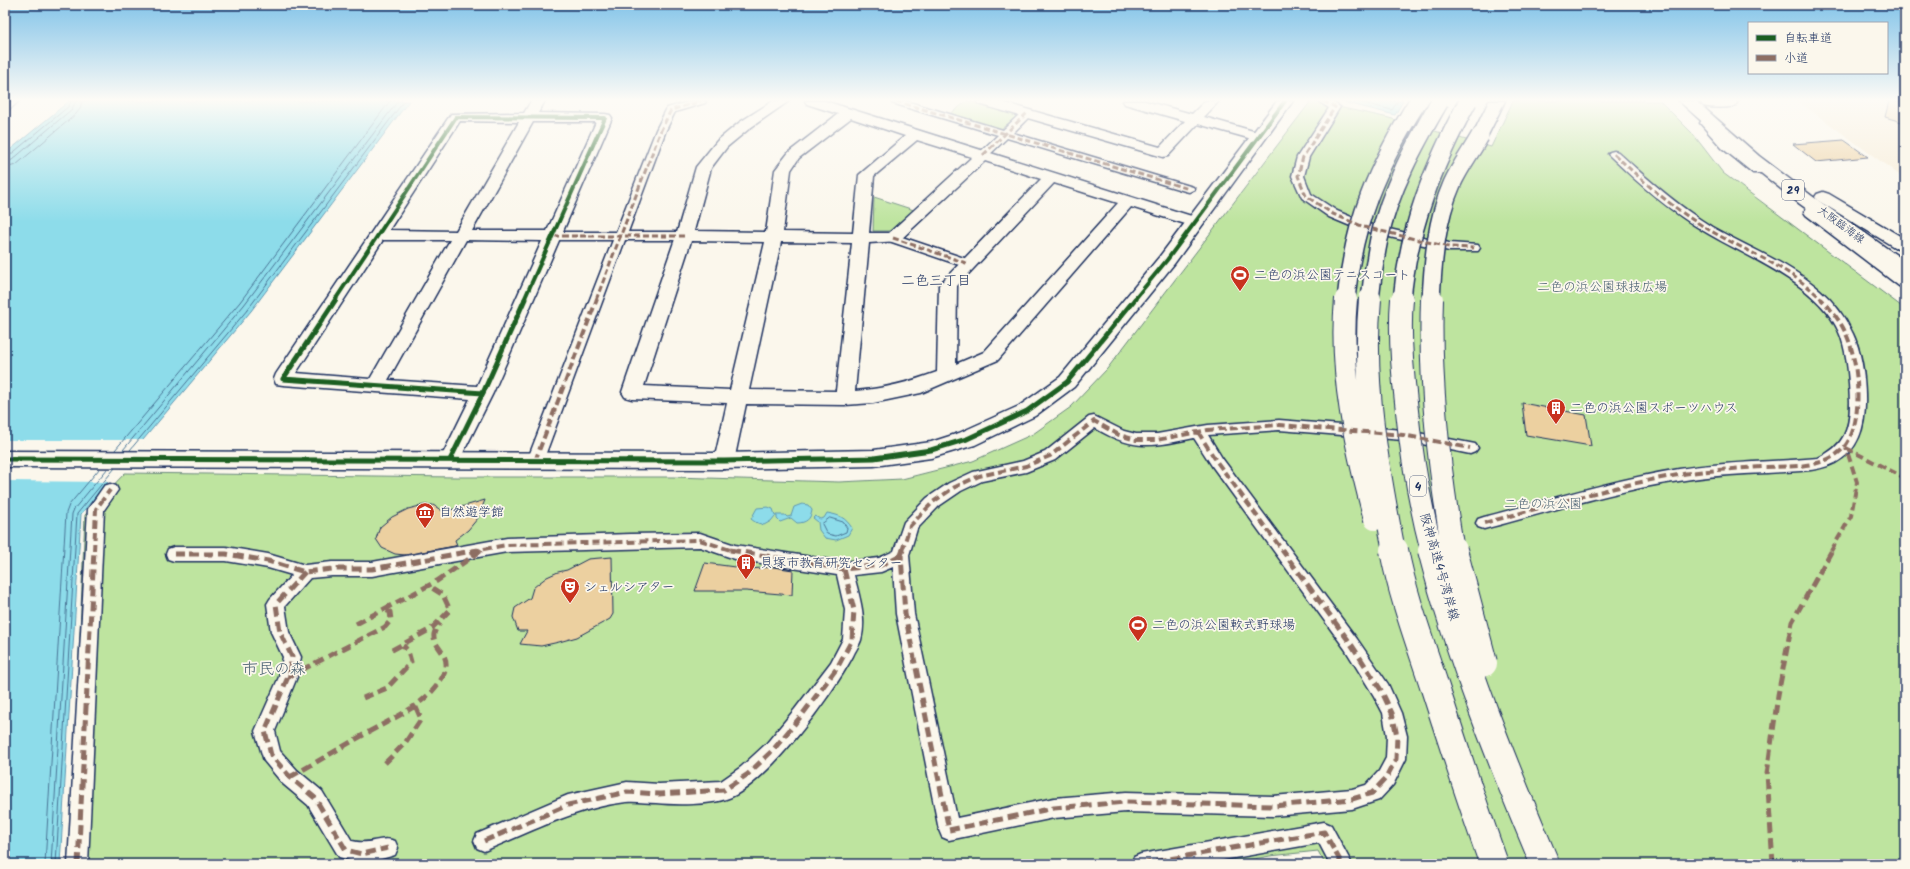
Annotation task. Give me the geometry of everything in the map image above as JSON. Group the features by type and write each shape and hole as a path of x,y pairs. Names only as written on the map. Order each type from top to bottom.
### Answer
{"main road":[{"path":"5,459 724,461 874,458 931,450 967,439 1027,411 1067,382 1081,367 1167,260 1256,142"},
{"path":"1394,142 1387,154 1364,207 1354,239 1344,316 1346,362 1353,420 1365,485 1383,550 1401,602 1434,686"},
{"path":"1417,142 1406,161 1390,202 1380,238 1372,281 1369,336 1370,406 1381,484 1400,578 1476,818 1494,864"},
{"name":"阪神高速4号湾岸線","path":"1447,142 1434,167 1421,202 1410,244 1403,289 1402,325 1406,401 1415,472 1433,555 1465,656 1510,779 1545,864"},
{"path":"1477,142 1452,184 1442,215 1433,267 1432,363 1435,423 1442,486 1454,558 1482,660 1559,864"},
{"name":"大阪臨海線","path":"1735,142 1752,159 1806,200 1905,270"},
{"name":"大阪臨海線","path":"1750,142 1823,197 1905,254"}],"street":[{"path":"440,142 283,379 483,393"},
{"path":"375,386 515,142"},
{"path":"450,460 483,393 594,142"},
{"path":"535,461 657,142"},
{"path":"725,142 704,166 684,236 632,392 739,397 845,398 873,396 914,388 946,376 991,356 1128,201"},
{"path":"724,461 774,236 783,170 794,155 812,142"},
{"path":"845,398 867,175 907,142"},
{"path":"937,142 1195,222"},
{"path":"893,238 998,142"},
{"path":"1031,142 1189,189"},
{"path":"1129,142 1163,153 1174,142"},
{"path":"1313,142 1303,157 1298,176 1306,196 1332,214 1364,227 1449,247 1474,248"},
{"path":"1726,142 1744,160 1905,282"},
{"path":"1484,523 1627,484 1680,475 1820,463 1834,457 1846,448 1852,435 1856,417 1857,387 1854,359 1848,337 1838,316 1829,304 1804,282 1741,248 1679,210 1640,180 1614,154"},
{"path":"946,376 948,285 1052,177"},
{"path":"1823,197 1905,246"},
{"path":"378,235 462,234 893,238 969,264"},
{"path":"1198,432 1217,462 1351,644 1381,690 1392,713 1397,736 1396,759 1386,778 1372,793 1352,799 1273,806 1126,802 1054,808 950,830 905,614 901,555 910,526 932,502 955,487 979,476 1026,466 1050,456 1094,421 1127,438 1156,440 1198,432 1278,425 1403,435 1470,448"},
{"path":"78,864 96,509 110,490"},
{"path":"174,554 226,554 268,561 305,572 332,569 372,569 507,545 700,540 735,552 844,568 881,565 901,555"},
{"path":"484,841 568,805 627,792 659,794 697,793 724,790 748,774 773,750 802,715 837,668 852,640 854,610 844,568"},
{"path":"305,572 276,604 280,632 292,657 288,677 265,731 271,755 290,777 315,798 346,850 362,854 388,848"},
{"path":"1141,864 1324,832 1342,864"}],"shaded area":[{"path":"1854,142 1905,142 1905,179"}],"green space":[{"name":"二色の浜公園","path":"1280,142 1472,142 1491,147 1494,142 1699,142 1723,173 1905,309 1905,864 1325,864 1318,851 1270,856 1227,864 70,864 85,515 125,473 457,477 673,477 839,482 902,479 973,461 1033,434 1071,407 1107,369"},
{"path":"874,197 914,210 892,231 873,231"}],"water":[{"path":"20,142 378,142 251,311 81,514 60,864 5,864 5,154"},
{"path":"802,504 808,505 812,510 808,520 803,522 797,523 791,518 780,522 777,519 777,516 775,516 771,521 764,525 751,519 757,508 768,507 773,509 775,515 785,515 787,517 791,516 794,507"},
{"path":"827,513 838,516 847,521 852,528 848,535 836,540 825,538 819,530 818,522 813,518 815,516 820,519 824,518"}],"pier":[{"path":"5,440 146,440 111,482 5,481"}],"building":[{"path":"1846,142 1868,157 1816,162 1793,144"},
{"name":"二色の浜公園スポーツハウス","path":"1522,403 1586,415 1591,446 1526,435"},
{"name":"自然遊学館","path":"485,500 478,518 468,530 455,540 457,545 455,546 405,555 395,554 382,548 376,539 380,527 392,517 408,509 424,505 433,505 444,512"},
{"name":"シェルシアター","path":"612,557 613,614 610,619 577,637 559,642 541,646 520,644 527,631 518,631 513,617 515,608 530,598 533,588 547,577 567,570 588,559"},
{"name":"貝塚市教育研究センター","path":"705,563 750,569 773,567 793,570 792,595 746,591 695,591"}],"marked path":[{"path":"535,461 657,142"},
{"path":"983,155 997,142"},
{"path":"1031,142 1189,189"},
{"path":"1313,142 1303,157 1298,176 1306,196 1333,214 1364,227 1449,247 1474,248"},
{"path":"1484,523 1604,491 1678,475 1713,470 1820,463 1838,454 1844,448 1849,442 1855,427 1857,407 1855,367 1847,336 1834,312 1815,292 1792,276 1706,228 1681,211 1646,184 1614,154"},
{"path":"553,236 684,236"},
{"path":"893,238 969,264"},
{"path":"1198,432 1217,462 1351,644 1381,690 1392,713 1397,736 1396,759 1386,778 1372,793 1352,799 1273,806 1126,802 1054,808 949,830 905,614 901,555 910,526 933,502 955,487 979,476 1026,466 1050,456 1094,421 1119,435 1136,440 1157,440 1208,430 1279,425 1403,435 1470,448"},
{"path":"1846,448 1905,478"},
{"path":"1773,864 1767,774 1778,695 1792,622 1851,516 1857,482 1846,448"},
{"path":"78,864 96,509 110,490"},
{"path":"174,554 226,554 268,561 305,572 332,569 372,569 507,545 631,541 700,540 735,552 844,569 881,565 901,555"},
{"path":"356,624 453,572 482,550"},
{"path":"484,841 568,805 627,792 659,794 697,793 724,790 748,774 773,750 802,715 837,668 852,640 854,610 844,569"},
{"path":"305,572 276,604 280,632 292,657 288,677 265,731 271,755 290,777 315,798 346,850 362,854 388,848"},
{"path":"392,650 417,638 431,629 444,618 450,610 443,595 429,586"},
{"path":"288,677 318,663 385,627 391,620 390,612 383,609"},
{"path":"290,777 415,705 434,689 446,668 446,660 443,652 434,637 434,633 440,623"},
{"path":"363,698 387,688 411,662 408,651 403,645"},
{"path":"385,763 405,743 421,719 419,711 415,705"},
{"path":"1141,864 1324,832 1342,864"}],"cycle path":[{"path":"440,142 283,379 483,393"},
{"path":"483,393 595,142"},
{"path":"5,459 724,461 874,458 931,450 967,439 1027,411 1067,382 1167,260 1255,142"},
{"path":"450,460 483,393"}],"place":[{"name":"二色の浜公園テニスコート","path":"1240,292"},
{"name":"二色の浜公園スポーツハウス","path":"1556,425"},
{"name":"自然遊学館","path":"425,529"},
{"name":"貝塚市教育研究センター","path":"746,580"},
{"name":"シェルシアター","path":"570,604"},
{"name":"二色の浜公園軟式野球場","path":"1138,642"}],"district":[{"name":"二色三丁目","path":"936,281"}],"park label":[{"name":"二色の浜公園球技広場","path":"1602,287"},
{"name":"市民の森","path":"274,669"}]}
